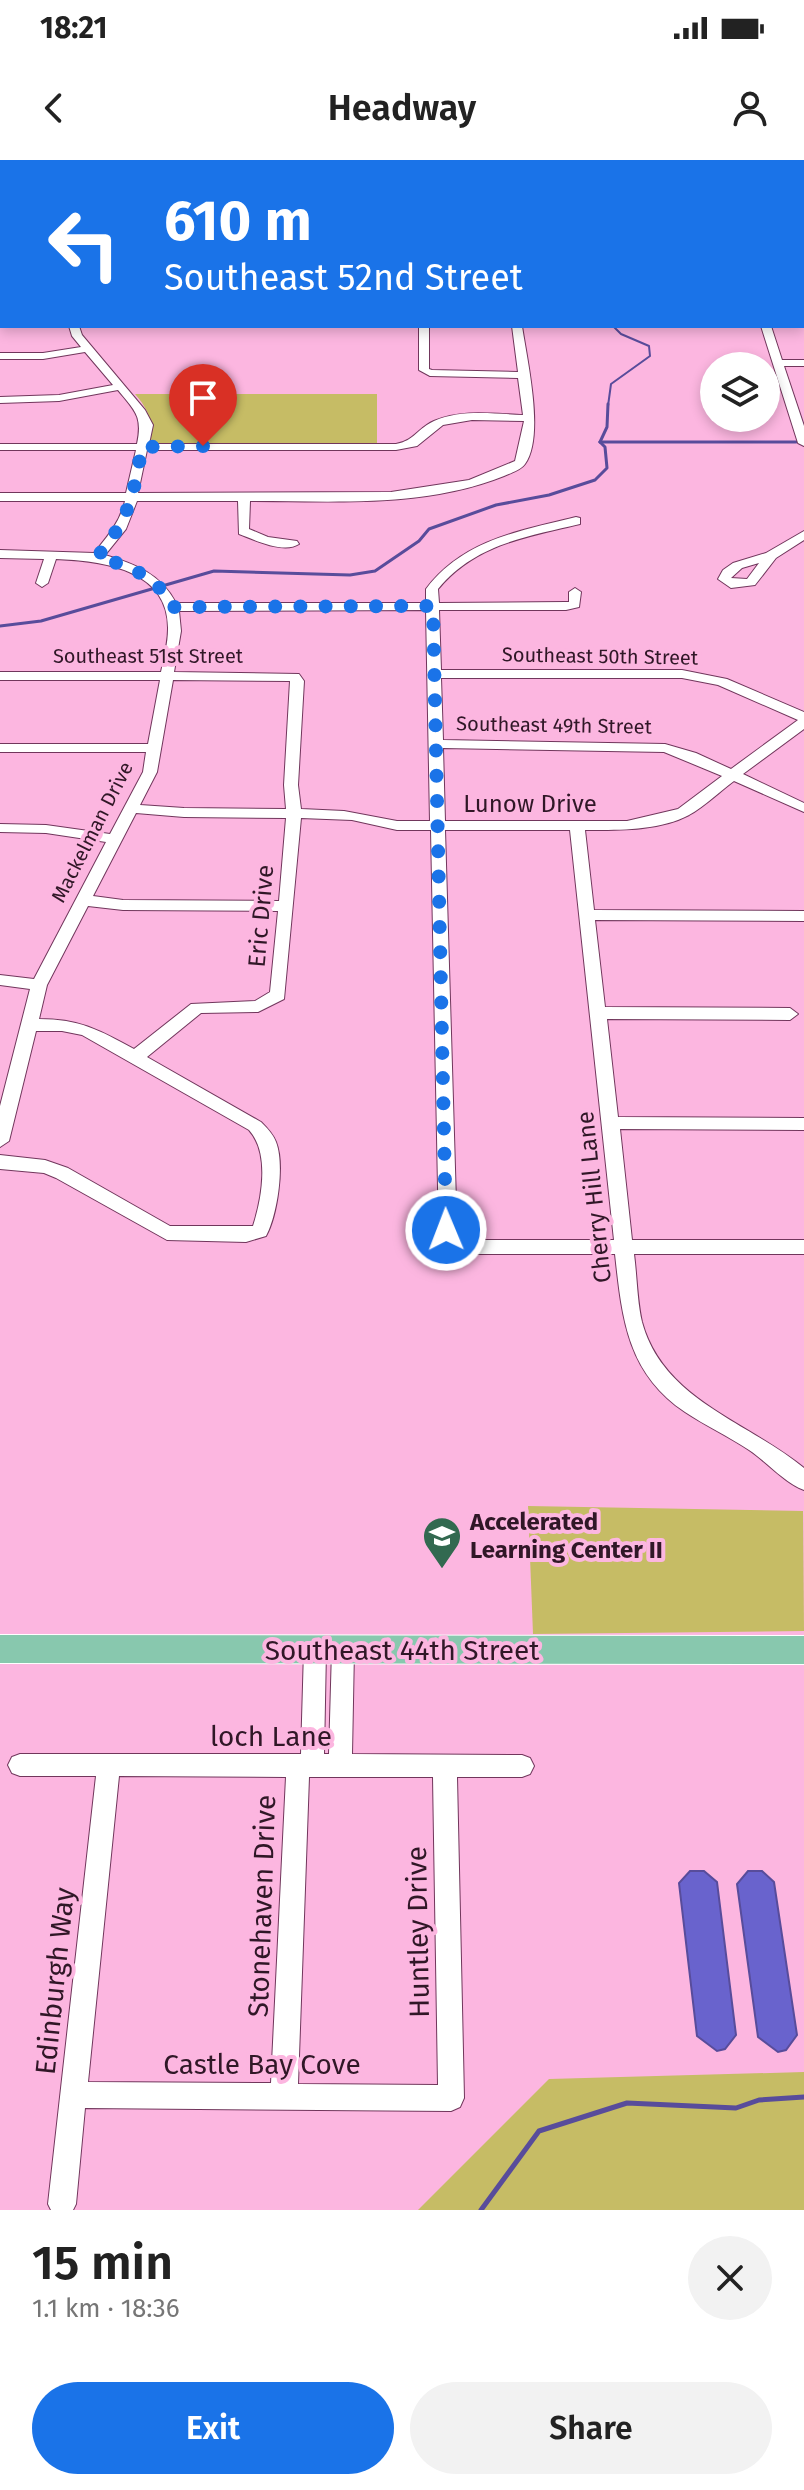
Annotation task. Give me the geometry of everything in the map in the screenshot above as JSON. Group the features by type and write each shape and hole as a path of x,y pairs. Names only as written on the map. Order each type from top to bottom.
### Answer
{"main road":[{"name":"Southeast 44th Street","path":"0,1649 804,1650"}],"street":[{"path":"75,328 87,349 147,420 132,497 120,529 97,557"},
{"path":"424,328 424,370 430,373 522,375"},
{"path":"0,497 390,496 437,490 502,473 520,463 526,448 530,418 517,328"},
{"path":"767,328 774,352"},
{"path":"0,356 43,356 87,349"},
{"path":"780,363 804,363"},
{"path":"780,369 804,443"},
{"path":"0,400 59,398 119,387"},
{"path":"0,447 403,446 418,442 433,426 448,420 530,418"},
{"path":"244,498 243,531 256,538 293,544"},
{"path":"576,521 504,537 474,550 438,580 432,589 446,1230 451,1244 468,1247 804,1247"},
{"path":"771,556 804,535"},
{"path":"0,554 97,557 132,569 160,587 173,607 566,606 575,604 575,592"},
{"path":"42,583 52,554"},
{"name":"Mackelman Drive","path":"0,1141 4,1113 39,985 150,772 175,631 173,607"},
{"name":"Southeast 50th Street","path":"435,674 692,675 722,682 804,720"},
{"name":"Southeast 51st Street","path":"0,676 296,678"},
{"name":"Eric Drive","path":"136,1057 197,1008 258,1006 278,995 294,814 291,785 296,678"},
{"name":"Lunow Drive","path":"131,808 179,815 345,815 389,826 627,825 683,812 804,720"},
{"name":"Southeast 49th Street","path":"435,744 651,746 677,750 804,808"},
{"path":"0,748 153,748"},
{"name":"Cherry Hill Lane","path":"577,826 632,1320 650,1369 683,1402 751,1439 804,1481"},
{"path":"0,828 46,829 115,839"},
{"path":"83,900 123,905 286,906"},
{"path":"589,915 804,916"},
{"path":"0,980 39,985"},
{"path":"599,1013 790,1014"},
{"path":"0,1162 45,1167 62,1173 167,1233 246,1235 259,1231 265,1220 270,1151 265,1136 255,1126 136,1057 77,1027 30,1025"},
{"path":"610,1123 804,1124"},
{"path":"329,1650 341,1722 340,1766"},
{"name":"Stonehaven Drive","path":"284,2096 305,1766 329,1650"},
{"path":"313,1722 341,1722"},
{"name":"loch Lane","path":"20,1765 522,1766"},
{"name":"Edinburgh Way","path":"62,2204 109,1765"},
{"name":"Huntley Drive","path":"445,1766 451,2098"},
{"name":"Castle Bay Cove","path":"74,2095 451,2098"}],"shaded area":[{"path":"135,394 377,394 377,444 155,445 149,440 148,415"},
{"path":"528,1506 803,1511 804,1631 533,1634"},
{"path":"690,1871 704,1871 717,1882 736,2035 725,2049 717,2051 697,2036 679,1883"},
{"path":"748,1871 762,1871 774,1882 797,2035 786,2050 778,2052 758,2037 737,1884"},
{"path":"804,2072 804,2210 418,2210 549,2079"}],"waterway":[{"path":"608,406 611,384 650,356 649,346 621,334 615,328"},
{"path":"600,442 607,427 608,404"},
{"path":"0,626 41,621 214,571 350,575 375,571 419,541 429,529 496,505 549,495 595,480 607,468 605,447 600,442"},
{"path":"600,442 796,442"},
{"path":"481,2210 539,2131 627,2103 736,2108 759,2100 804,2097"}],"place":[{"name":"Accelerated Learning Center II","path":"442,1570"}],"route":[{"path":"203,446 142,447 128,513 120,529 97,557 148,577 163,590 173,607 433,606 446,1230"}]}
